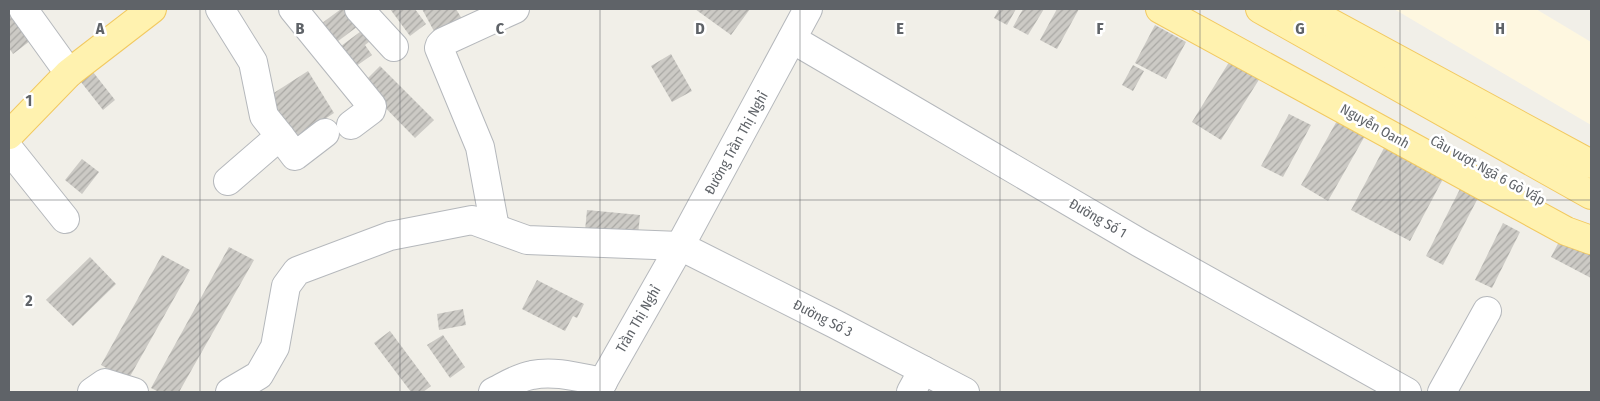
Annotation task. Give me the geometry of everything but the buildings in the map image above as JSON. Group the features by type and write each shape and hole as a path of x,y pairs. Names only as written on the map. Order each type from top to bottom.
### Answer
{"main road":[{"path":"9,135 69,73 152,9"},
{"name":"Nguyễn Oanh","path":"1160,9 1566,231 1591,240"},
{"name":"Cầu vượt Ngã 6 Gò Vấp","path":"1195,9 1582,222"},
{"name":"Cầu vượt Ngã 6 Gò Vấp","path":"1260,9 1588,194"},
{"path":"1305,9 1591,164"}],"street":[{"path":"23,9 69,73"},
{"path":"220,9 253,62 264,116 296,156 325,133"},
{"path":"293,9 372,106 372,110 351,125"},
{"path":"359,9 394,46"},
{"path":"495,228 480,147 440,45 514,9"},
{"path":"792,39 808,9"},
{"name":"Đường Trần Thị Nghỉ","path":"680,246 792,39"},
{"name":"Đường Số 1","path":"792,39 1140,243 1407,392"},
{"path":"228,181 280,136"},
{"path":"9,149 65,219"},
{"path":"230,392 264,383 275,347 286,286 297,271 390,236 472,220 526,240 680,246"},
{"name":"Đường Số 3","path":"680,246 917,381 965,392"},
{"name":"Trần Thị Nghỉ","path":"600,387 680,246"},
{"path":"1442,392 1487,311"},
{"path":"493,392 532,375 550,374 600,387"},
{"path":"92,392 105,383 134,392"}],"shaded area":[{"path":"1394,9 1536,9 1591,42 1591,125"}]}
